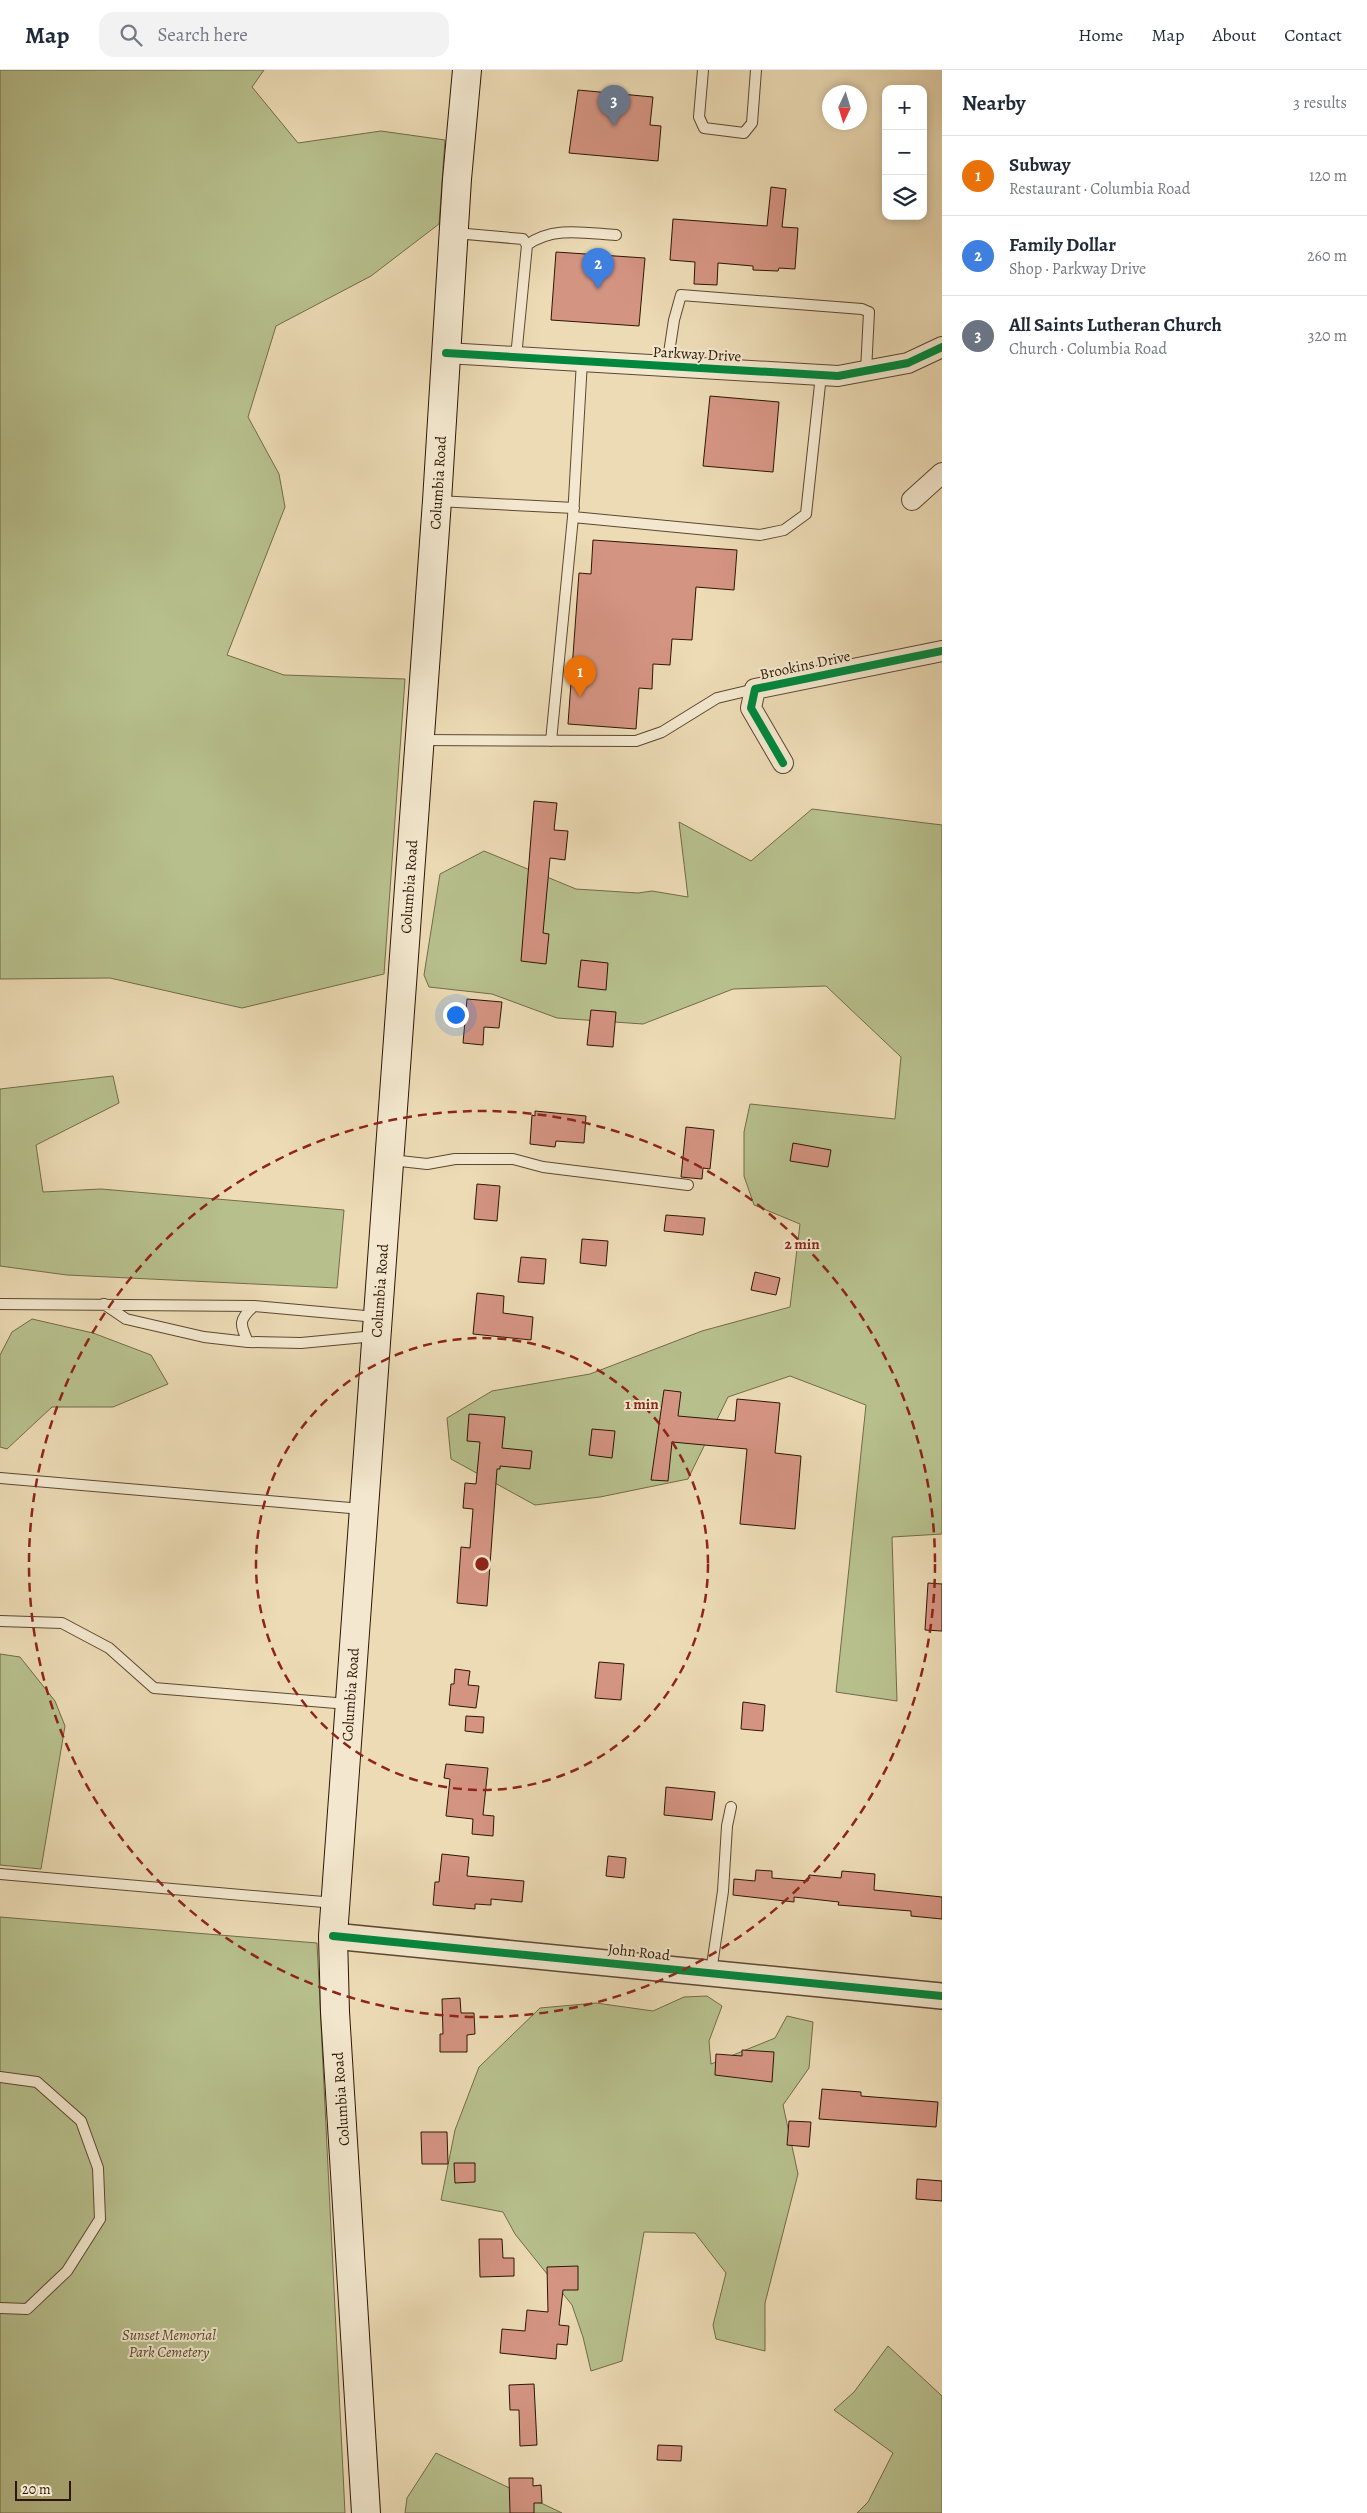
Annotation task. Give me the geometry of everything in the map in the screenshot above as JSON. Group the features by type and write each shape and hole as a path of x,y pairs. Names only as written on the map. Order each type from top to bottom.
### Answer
{"main road":[{"name":"Columbia Road","path":"366,2513 335,2012 333,1936 467,70"}],"street":[{"name":"Parkway Drive","path":"446,353 838,376 908,363 942,347"},
{"path":"912,500 942,473"},
{"name":"Brookins Drive","path":"783,763 751,708 755,689 942,651"},
{"name":"John Road","path":"333,1936 942,1996"}],"lane":[{"path":"703,70 699,117 704,128 744,133 752,123 756,70"},
{"path":"527,245 539,236 554,232 616,235"},
{"path":"454,233 523,239 527,245 516,357"},
{"path":"668,366 674,320 681,295 862,308 869,312 866,371"},
{"path":"551,742 573,512 582,361"},
{"path":"437,501 573,512 760,535 784,530 806,514 821,375"},
{"path":"419,740 636,741 662,732 717,698 755,689"},
{"path":"388,1160 427,1164 455,1158 513,1159 543,1167 688,1185"},
{"path":"0,1304 254,1306 376,1327"},
{"path":"103,1304 126,1319 204,1337 248,1342 301,1344 376,1327"},
{"path":"248,1342 241,1327 243,1316 254,1306"},
{"path":"0,1478 363,1509"},
{"path":"0,1620 62,1623 109,1648 154,1688 349,1704"},
{"path":"711,1973 731,1807"},
{"path":"0,1874 335,1903"},
{"path":"0,2078 36,2082 81,2121 98,2168 100,2219 67,2270 27,2309 0,2308"}],"green space":[{"path":"0,70 264,70 252,87 298,143 381,131 445,140 439,224 371,276 276,326 248,417 279,474 285,507 227,655 284,675 405,679 384,974 242,1008 110,978 0,979"},
{"path":"812,809 942,825 942,1534 892,1537 897,1701 836,1692 866,1405 790,1376 728,1397 688,1479 600,1497 535,1505 451,1459 447,1418 492,1391 590,1374 702,1331 790,1307 800,1224 754,1205 744,1176 744,1132 750,1104 895,1119 901,1057 826,986 733,989 643,1024 557,1018 492,994 429,987 424,975 440,874 484,851 576,889 638,893 652,891 688,897 679,822 751,861"},
{"path":"113,1076 119,1103 36,1145 43,1192 101,1189 344,1210 337,1288 67,1275 0,1266 0,1089"},
{"path":"32,1319 93,1333 151,1355 168,1384 113,1407 52,1407 7,1449 0,1447 0,1355 12,1332"},
{"path":"0,1654 20,1657 55,1701 65,1726 41,1869 0,1865"},
{"name":"Sunset Memorial Park Cemetery","path":"0,1917 317,1943 345,2513 0,2513"},
{"path":"707,1996 722,2006 709,2041 711,2064 775,2038 787,2016 813,2022 809,2068 783,2105 798,2174 765,2303 765,2351 716,2339 713,2325 726,2273 695,2233 644,2232 622,2361 591,2371 583,2337 572,2305 515,2234 503,2212 441,2200 455,2130 479,2067 540,2008 596,2003 653,2011 684,1997"},
{"path":"888,2346 942,2396 942,2513 857,2513 868,2502 893,2453 834,2410 854,2392"},
{"path":"436,2453 562,2513 405,2513 407,2498"}],"building":[{"path":"578,90 653,97 650,125 661,126 658,161 569,153"},
{"path":"771,187 786,189 782,227 798,228 795,269 779,268 778,271 753,270 753,266 718,263 717,285 694,284 695,262 670,260 673,219 767,226"},
{"path":"556,252 645,258 639,326 551,320"},
{"path":"710,396 779,402 773,472 703,466"},
{"path":"593,540 737,550 734,590 696,587 692,640 672,639 670,665 653,664 652,689 639,688 636,729 568,724 579,573 591,574"},
{"path":"534,801 557,803 554,830 568,831 565,860 550,858 543,933 549,934 546,964 521,961"},
{"path":"581,960 608,963 606,990 578,987"},
{"path":"467,999 502,1002 499,1028 484,1027 483,1045 463,1043"},
{"path":"591,1010 616,1012 613,1047 587,1045"},
{"path":"535,1111 586,1116 584,1143 556,1141 555,1147 530,1144 532,1115 535,1116"},
{"path":"686,1127 714,1130 710,1169 703,1168 702,1179 681,1177"},
{"path":"793,1143 831,1150 828,1167 790,1161"},
{"path":"477,1184 500,1186 497,1221 474,1219"},
{"path":"666,1215 705,1218 703,1235 664,1231"},
{"path":"582,1239 608,1241 606,1266 580,1263"},
{"path":"521,1257 546,1259 544,1284 518,1282"},
{"path":"755,1272 780,1278 776,1295 751,1290"},
{"path":"477,1293 504,1296 503,1313 533,1317 531,1340 473,1334"},
{"path":"664,1390 681,1392 678,1416 735,1421 737,1399 780,1403 775,1453 801,1456 795,1529 740,1524 747,1449 672,1442 668,1481 651,1480"},
{"path":"469,1414 505,1417 502,1448 532,1451 530,1469 500,1466 500,1469 497,1469 487,1606 457,1603 461,1547 470,1548 473,1509 463,1508 465,1483 476,1484 480,1442 467,1441"},
{"path":"592,1429 615,1431 612,1458 589,1455"},
{"path":"928,1583 942,1584 942,1631 925,1630"},
{"path":"599,1662 624,1664 621,1700 595,1698"},
{"path":"455,1669 470,1671 468,1685 479,1686 476,1708 449,1705"},
{"path":"743,1702 765,1705 763,1731 741,1729"},
{"path":"466,1716 484,1717 483,1733 465,1731"},
{"path":"446,1764 488,1768 483,1815 494,1816 493,1836 472,1834 473,1819 446,1816 450,1779 444,1778"},
{"path":"666,1787 715,1792 712,1820 664,1815"},
{"path":"442,1854 469,1857 467,1876 524,1881 522,1902 491,1899 491,1905 475,1904 475,1909 433,1905 435,1882 439,1882"},
{"path":"608,1856 626,1858 624,1878 606,1876"},
{"path":"756,1870 772,1871 772,1878 808,1881 809,1875 841,1878 842,1871 875,1874 874,1890 942,1897 942,1919 911,1916 911,1911 838,1905 839,1902 794,1897 794,1902 733,1895 734,1879 755,1881"},
{"path":"460,1998 461,2013 474,2013 475,2034 467,2035 467,2052 440,2052 440,2034 443,2034 442,1999"},
{"path":"742,2050 774,2052 772,2082 715,2075 716,2054 742,2056"},
{"path":"822,2089 861,2092 861,2096 938,2102 936,2127 819,2119"},
{"path":"789,2121 811,2122 809,2147 787,2145"},
{"path":"421,2132 447,2132 448,2164 422,2164"},
{"path":"454,2163 475,2163 475,2182 455,2183"},
{"path":"917,2179 942,2181 942,2201 916,2199"},
{"path":"479,2239 502,2239 503,2258 514,2258 514,2276 480,2277"},
{"path":"578,2266 578,2290 563,2290 559,2325 569,2326 567,2345 557,2344 556,2359 500,2353 502,2329 525,2331 527,2310 548,2312 547,2267"},
{"path":"534,2384 537,2445 520,2446 519,2410 510,2410 509,2385"},
{"path":"658,2445 682,2446 681,2461 657,2460"},
{"path":"509,2478 533,2478 533,2486 541,2485 542,2503 534,2503 534,2513 510,2513"}],"cycle path":[{"path":"446,353 838,376 908,363 942,347"},
{"path":"783,763 751,708 755,689 942,651"},
{"path":"333,1936 942,1996"}],"place":[{"name":"All Saints Lutheran Church","path":"614,126"},
{"name":"Family Dollar","path":"598,289"},
{"name":"Subway","path":"580,697"}]}
